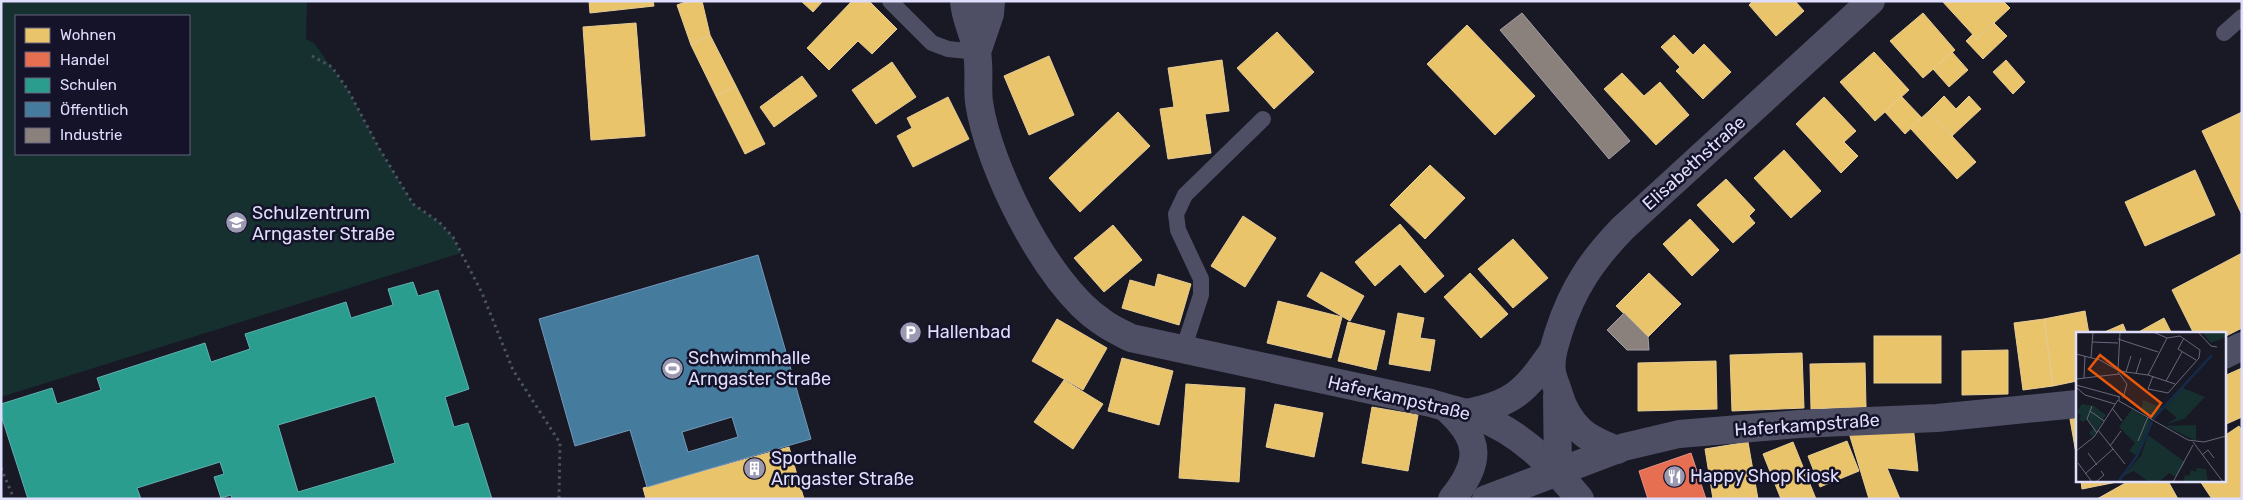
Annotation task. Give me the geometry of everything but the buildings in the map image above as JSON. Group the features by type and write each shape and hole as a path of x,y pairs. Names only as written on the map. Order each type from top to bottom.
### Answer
{"street":[{"name":"Haferkampstraße","path":"964,1 964,13 977,52 979,102 994,160 1020,214 1050,266 1075,298 1100,321 1131,338 1456,410 1506,429 1528,445 1558,472 1617,450 1679,434 1800,424 1937,418 2076,404"},
{"name":"Haferkampstraße","path":"977,52 990,14 991,1"},
{"name":"Elisabethstraße","path":"1553,351 1566,312 1580,280 1601,250 1871,1"},
{"path":"2226,354 2242,346"},
{"path":"1553,351 1552,372 1563,407 1581,431 1598,442 1617,450"},
{"path":"1452,499 1468,476 1473,456 1473,441 1456,410 1489,409 1519,393 1533,380 1553,351"},
{"path":"1557,388 1558,472 1580,499"},
{"path":"1486,499 1558,472"}],"lane":[{"path":"890,1 932,43 948,49 977,52"},
{"path":"2224,33 2242,16"},
{"path":"1183,350 1201,295 1201,279 1178,230 1176,214 1185,195 1263,118"}],"path":[{"path":"312,56 332,67 348,90 379,148 413,204 439,222 452,238 482,293 513,370 560,443 559,499"},
{"path":"1,468 14,499"}],"green space":[{"path":"1,1 307,1 306,39 314,43 348,90 379,148 413,204 439,222 453,237 461,253 1,397"}],"place":[{"name":"Schulzentrum Arngaster Straße","path":"236,223"},
{"name":"Hallenbad","path":"911,332"},
{"name":"Schwimmhalle Arngaster Straße","path":"672,368"},
{"name":"Sporthalle Arngaster Straße","path":"755,468"},
{"name":"Happy Shop Kiosk","path":"1674,476"}]}
